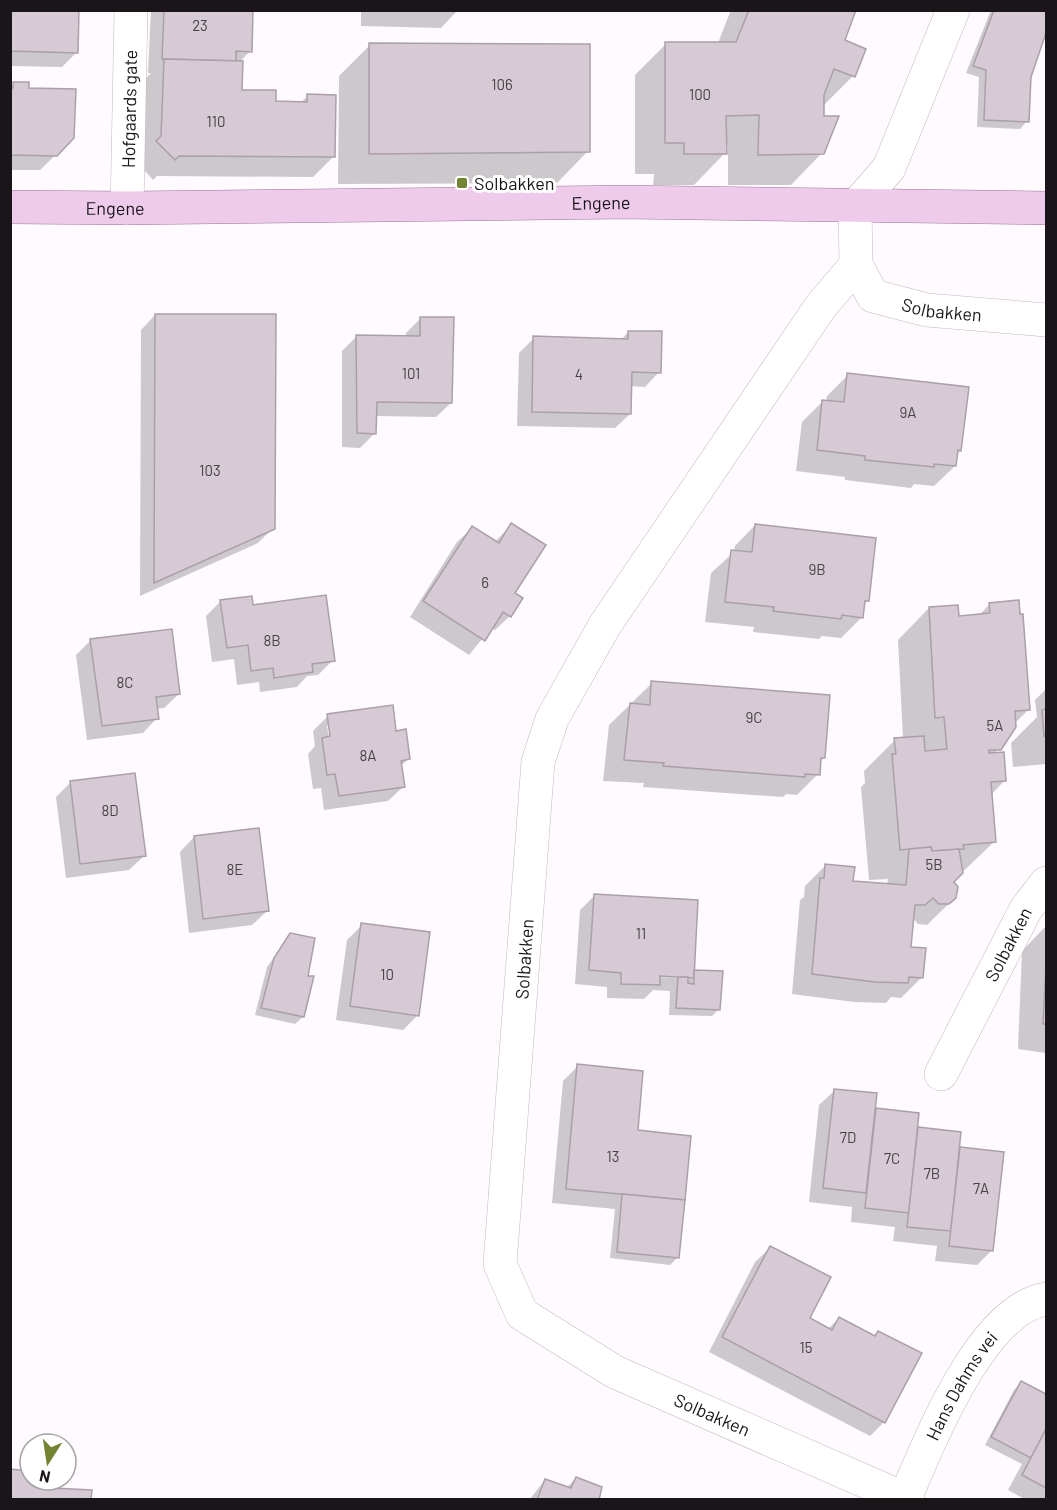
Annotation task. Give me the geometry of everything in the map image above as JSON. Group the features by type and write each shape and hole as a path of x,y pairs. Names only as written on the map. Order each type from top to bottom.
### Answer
{"main road":[{"name":"Engene","path":"10,207 127,208 626,202 1047,208"}],"street":[{"name":"Hofgaards gate","path":"127,208 131,10"},
{"path":"855,207 889,168 953,10"},
{"name":"Solbakken","path":"855,207 856,266 873,296 927,310 1047,320"},
{"name":"Solbakken","path":"856,266 821,306 604,626 552,719 538,762 500,1264 522,1314 615,1372 906,1499"},
{"name":"Solbakken","path":"940,1074 1026,909 1047,883"},
{"name":"Hans Dahms vei","path":"906,1499 930,1440 975,1357 999,1324 1034,1301 1047,1299"}],"building":[{"path":"10,10 79,10 78,53 10,51"},
{"path":"164,10 253,11 252,52 236,51 236,61 162,59"},
{"path":"749,10 856,10 845,40 866,49 855,77 834,69 824,95 824,116 839,116 824,154 758,155 759,115 726,116 727,154 684,154 684,143 665,143 665,42 736,42"},
{"path":"994,10 1046,10 1046,33 1031,77 1029,122 984,120 986,70 973,66"},
{"path":"369,43 590,44 590,152 369,154"},
{"path":"164,59 243,61 242,90 276,90 276,101 307,102 307,94 336,95 335,157 179,156 175,160 156,141 161,136"},
{"path":"13,82 29,82 29,88 76,89 74,138 57,156 10,155 10,88 13,88"},
{"path":"155,314 276,314 275,529 154,583"},
{"path":"420,317 454,317 452,403 377,402 376,434 357,433 356,335 420,336"},
{"path":"628,331 662,331 661,373 632,372 631,414 532,412 533,336 628,339"},
{"path":"847,373 969,387 961,451 958,450 956,466 934,464 934,467 865,460 865,456 817,450 822,400 844,402"},
{"path":"511,523 546,545 515,593 523,598 511,617 503,612 485,641 423,601 472,526 499,543"},
{"path":"755,524 876,538 869,601 865,601 863,618 842,615 841,619 773,611 774,607 725,602 731,550 752,552"},
{"path":"326,595 335,661 312,664 313,672 274,678 273,668 251,671 248,645 227,648 220,600 252,596 253,605"},
{"path":"1019,600 1020,614 1023,614 1030,710 1015,711 1016,727 1001,750 989,750 989,753 1004,752 1006,781 991,782 996,842 963,845 964,849 932,851 931,847 900,850 892,754 896,754 894,738 924,736 925,751 947,749 944,717 935,718 929,607 958,605 959,616 990,613 989,603"},
{"path":"172,629 180,694 156,697 159,719 102,726 90,639"},
{"path":"651,681 830,695 825,758 821,758 820,775 805,774 805,777 663,766 664,763 624,760 630,703 650,705"},
{"path":"393,705 396,731 406,729 410,759 401,761 405,787 339,796 335,774 327,775 322,738 330,736 327,714"},
{"path":"1046,709 1046,736 1044,736 1042,710"},
{"path":"135,773 146,856 80,864 70,781"},
{"path":"259,828 269,911 203,919 194,836"},
{"path":"931,847 932,851 959,849 963,873 954,882 958,887 956,898 949,904 939,904 933,898 925,905 915,905 911,947 926,948 923,978 909,977 908,983 875,982 812,974 820,878 824,878 825,864 855,867 853,881 906,885 909,849"},
{"path":"594,894 698,900 694,978 660,976 660,985 621,984 621,973 589,970"},
{"path":"361,923 430,932 419,1016 350,1006"},
{"path":"290,933 315,938 308,976 314,976 304,1017 261,1008 274,958"},
{"path":"1046,966 1046,1024 1043,1024"},
{"path":"694,970 723,971 720,1010 676,1008 678,977 688,977 688,983 694,984"},
{"path":"577,1064 643,1071 638,1130 691,1136 685,1200 566,1189"},
{"path":"834,1089 877,1093 866,1193 823,1188"},
{"path":"876,1108 919,1113 909,1213 865,1208"},
{"path":"918,1127 961,1132 951,1231 907,1227"},
{"path":"960,1147 1004,1152 993,1251 949,1246"},
{"path":"622,1194 685,1200 679,1258 617,1252"},
{"path":"770,1246 831,1277 810,1318 832,1330 839,1317 875,1336 878,1331 922,1353 885,1423 722,1337"},
{"path":"1021,1381 1046,1394 1046,1429 1031,1458 991,1437"},
{"path":"1046,1429 1046,1488 1022,1475"},
{"path":"10,1469 18,1470 18,1492 92,1490 91,1500 10,1500"},
{"path":"576,1477 602,1487 599,1500 537,1500 545,1479 571,1488"}],"place":[{"name":"Solbakken","path":"462,183"}]}
